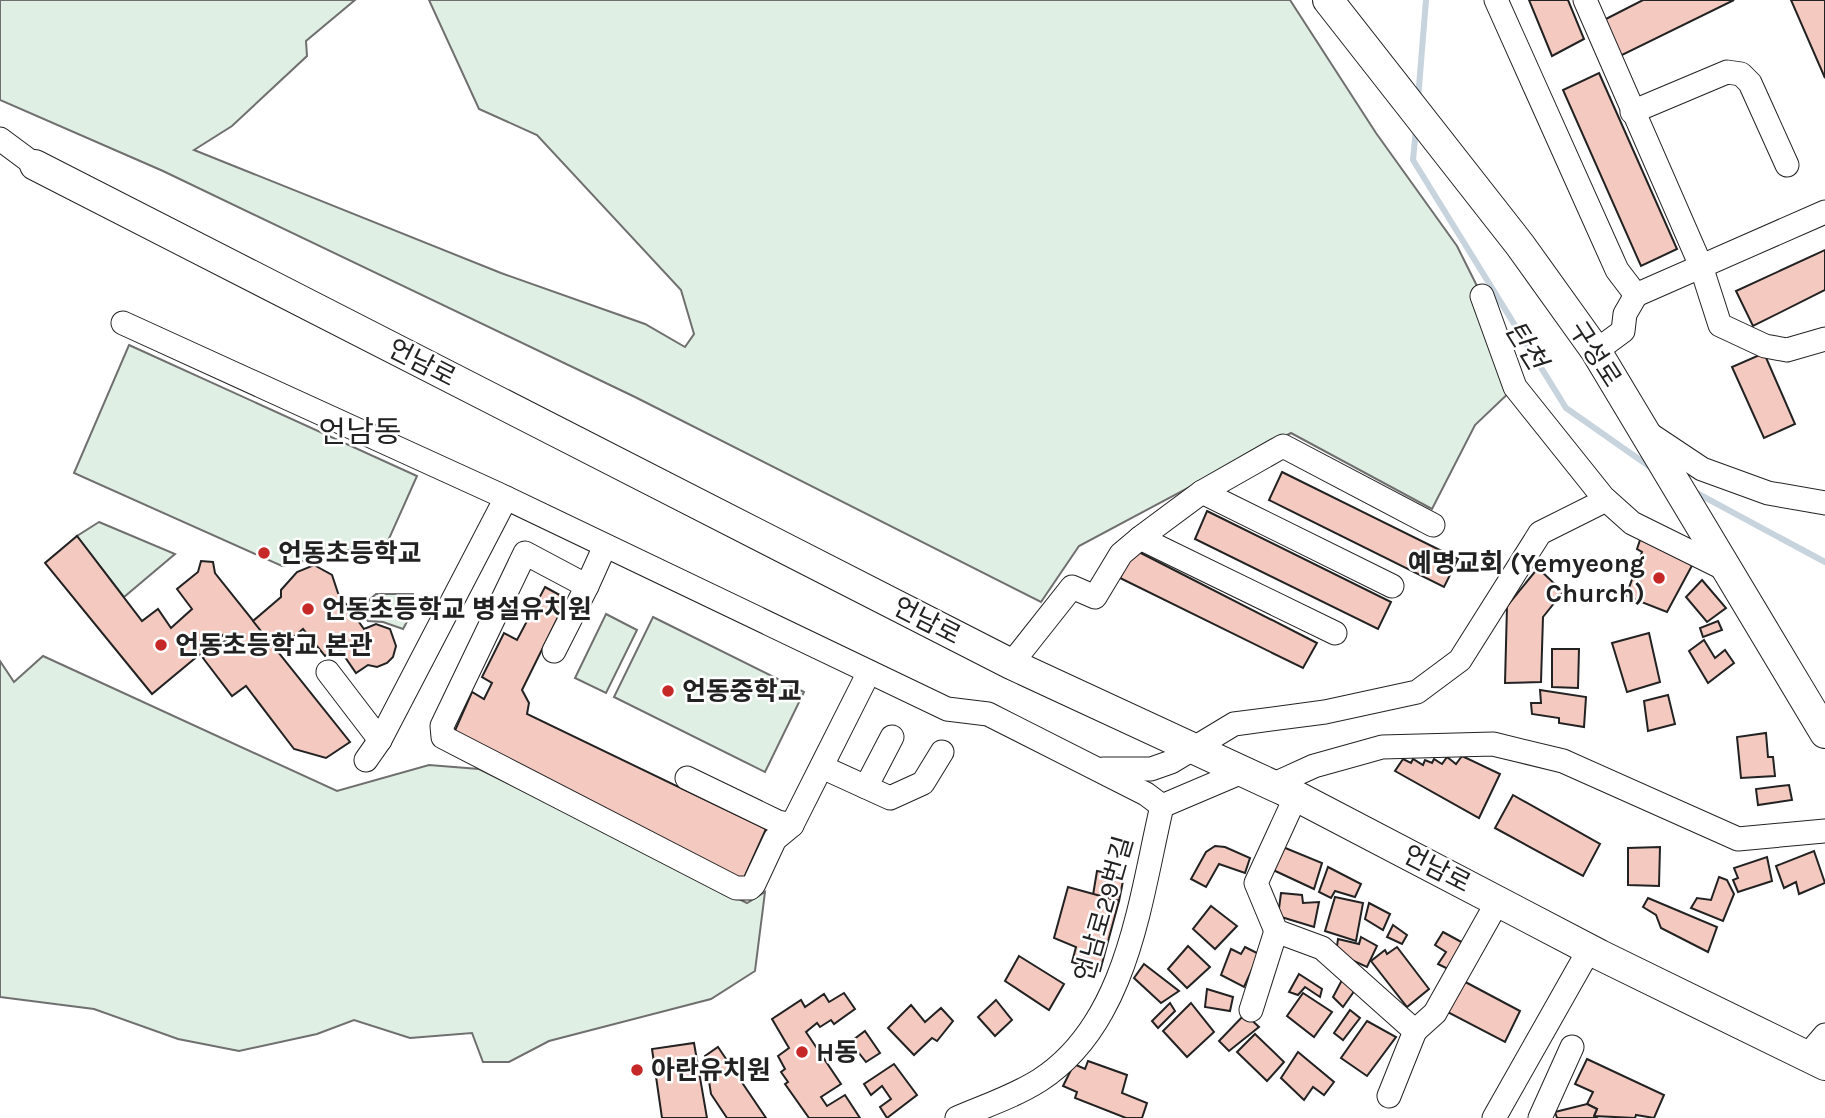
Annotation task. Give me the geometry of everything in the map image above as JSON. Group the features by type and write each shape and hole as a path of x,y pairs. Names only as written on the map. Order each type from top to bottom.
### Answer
{"main road":[{"name":"구성로","path":"1328,0 1520,246 1596,352 1825,733"},
{"name":"언남로","path":"35,165 1011,664 1284,790 1589,950 1819,1052"}],"street":[{"path":"1496,0 1617,270 1636,295"},
{"path":"1585,0 1701,266 1720,325 1765,346 1787,351 1825,339"},
{"path":"1632,112 1727,72 1741,74 1750,83 1787,165"},
{"path":"0,139 35,165"},
{"path":"0,153 35,165"},
{"path":"1596,352 1623,331 1625,314 1636,295 1825,212"},
{"path":"1482,296 1516,387 1606,500 1632,523 1729,571"},
{"path":"122,323 506,498 947,709 988,714 1090,768 1146,794 1162,806 1242,772"},
{"path":"1646,434 1702,469 1768,493 1825,503"},
{"path":"1011,664 1072,587 1095,597 1121,554 1140,538 1202,492 1283,446 1433,525"},
{"path":"1202,492 1392,586"},
{"path":"366,760 380,740 506,498"},
{"path":"1090,768 1121,771 1151,769 1195,748 1234,724 1325,712 1417,692 1460,660 1540,533 1606,500"},
{"path":"1140,538 1335,633"},
{"path":"554,651 606,546"},
{"path":"587,586 524,553 442,726 443,737 736,888 750,888 754,884 775,839 792,825 869,672"},
{"path":"328,672 380,740"},
{"path":"866,787 892,737"},
{"path":"1251,1010 1276,931 1256,883 1284,790 1314,766 1382,747 1493,744 1563,761 1738,839 1825,831"},
{"path":"822,767 890,798 923,783 942,752"},
{"path":"687,778 778,822 792,825"},
{"name":"언남로29번길","path":"960,1118 1042,1079 1068,1056 1103,1010 1126,952 1162,806"},
{"path":"1389,1096 1415,1031 1435,1013 1498,901"},
{"path":"1276,931 1322,948 1415,1031"},
{"path":"1494,1118 1589,950"},
{"path":"1540,1118 1572,1047"}],"green space":[{"path":"0,0 355,0 306,41 307,56 232,126 194,150 501,273 645,324 685,347 694,334 681,290 537,135 479,109 429,0 1290,0 1376,133 1457,246 1482,296 1515,387 1475,425 1432,509 1291,433 1079,546 1041,602 635,397 163,171 0,100"},
{"path":"129,345 417,476 388,541 282,566 74,473"},
{"path":"99,522 175,554 124,597 77,536"},
{"path":"376,594 413,594 415,607 403,629 383,622 368,621 359,609"},
{"path":"606,614 637,630 606,693 575,678"},
{"path":"653,617 804,692 765,772 614,697"},
{"path":"43,656 337,791 429,765 479,769 747,903 765,892 755,971 711,999 549,1041 509,1062 483,1062 472,1033 410,1038 354,1020 317,1034 239,1051 178,1039 94,1009 0,997 0,661 14,682"}],"building":[{"path":"1529,0 1568,0 1584,39 1552,56"},
{"path":"1643,0 1734,0 1618,57 1600,22"},
{"path":"1791,0 1825,0 1825,78"},
{"path":"1599,73 1677,249 1641,266 1563,90"},
{"path":"1825,250 1825,290 1753,326 1736,291"},
{"path":"1764,353 1795,424 1764,438 1732,367"},
{"path":"1282,472 1458,559 1444,587 1269,500"},
{"path":"1207,511 1391,602 1378,629 1195,539"},
{"name":"언동초등학교 본관","path":"77,536 142,621 158,609 171,628 192,609 177,589 198,572 201,561 213,562 215,573 350,742 326,758 294,749 246,686 232,696 203,658 226,640 223,635 152,694 45,563"},
{"name":"예명교회 (Yemyeong Church)","path":"1641,537 1695,560 1667,612 1626,596 1642,552 1637,549"},
{"path":"1133,549 1317,643 1303,668 1120,578"},
{"name":"언동초등학교 병설유치원","path":"314,565 332,575 338,593 364,629 376,624 390,629 396,646 393,657 387,663 377,667 368,665 356,673 338,647 325,656 303,629 277,651 253,621 281,597 281,590 297,572"},
{"path":"1538,568 1563,592 1543,617 1541,682 1505,683 1507,606"},
{"path":"1702,580 1726,608 1707,622 1686,597"},
{"path":"545,587 567,599 522,690 529,703 527,714 766,829 743,880 453,735 472,692 484,699 492,683 482,677 504,633 517,640"},
{"path":"1718,621 1722,630 1703,637 1700,628"},
{"path":"1649,633 1660,682 1627,692 1612,643"},
{"path":"1704,640 1715,658 1725,650 1734,663 1708,683 1689,651"},
{"path":"1552,649 1579,649 1578,688 1552,687"},
{"path":"1540,690 1586,697 1584,727 1559,723 1559,718 1532,714 1531,703 1541,703"},
{"path":"1668,695 1675,724 1648,731 1644,701"},
{"path":"1766,733 1768,757 1773,757 1775,776 1741,778 1737,737"},
{"path":"1462,756 1500,774 1479,818 1395,771 1403,759 1411,763 1413,759 1423,765 1425,760 1432,763 1434,759 1442,764 1447,757 1456,764"},
{"path":"1789,785 1792,800 1758,805 1756,789"},
{"path":"1513,795 1600,844 1583,876 1495,828"},
{"path":"1278,845 1322,863 1314,889 1271,869"},
{"path":"1215,846 1225,847 1250,858 1245,873 1219,864 1206,887 1191,879 1206,852"},
{"path":"1660,847 1659,886 1628,885 1628,848"},
{"path":"1814,851 1825,883 1799,894 1796,882 1784,888 1776,866"},
{"path":"1767,857 1772,881 1738,892 1733,880 1738,878 1734,868"},
{"path":"1328,867 1361,884 1355,897 1335,891 1331,898 1319,892"},
{"path":"1097,871 1124,876 1119,901 1093,895"},
{"path":"1719,877 1727,880 1734,894 1723,921 1691,908 1697,898 1711,900"},
{"path":"1068,887 1119,901 1100,971 1072,962 1076,947 1054,938"},
{"path":"1281,893 1302,895 1303,903 1319,902 1314,927 1278,916"},
{"path":"1335,897 1363,903 1356,941 1325,931"},
{"path":"1648,898 1717,927 1708,952 1661,928 1656,915 1643,907"},
{"path":"1369,903 1390,914 1383,930 1365,919"},
{"path":"1211,906 1237,926 1215,949 1193,929"},
{"path":"1393,925 1407,935 1402,944 1387,937"},
{"path":"1443,932 1467,945 1454,972 1438,964 1446,952 1435,945"},
{"path":"1361,937 1377,946 1367,967 1336,953 1338,939 1359,944"},
{"path":"1188,946 1210,967 1187,988 1168,969"},
{"path":"1245,947 1259,954 1244,987 1221,975 1231,949 1241,954"},
{"path":"1397,947 1429,989 1407,1007 1371,961 1385,950 1387,954"},
{"path":"1019,956 1064,984 1049,1010 1005,981"},
{"path":"1144,964 1179,991 1161,1003 1134,978"},
{"path":"1299,974 1322,989 1320,997 1305,987 1298,995 1289,992"},
{"path":"1456,977 1520,1011 1505,1042 1440,1008"},
{"path":"1342,980 1355,990 1343,1007 1333,997"},
{"path":"1207,989 1233,997 1230,1011 1205,1007"},
{"name":"H동","path":"844,993 855,1009 834,1024 831,1020 820,1027 817,1023 806,1032 841,1084 821,1097 827,1106 845,1095 860,1118 809,1118 785,1084 788,1082 781,1072 785,1069 778,1056 789,1048 772,1019 801,1000 805,1007 824,994 829,1002"},
{"path":"1303,993 1332,1012 1314,1037 1287,1016"},
{"path":"996,1000 1012,1020 995,1036 978,1017"},
{"path":"1170,1003 1175,1011 1158,1028 1152,1021"},
{"path":"1191,1003 1214,1032 1187,1057 1163,1031"},
{"path":"911,1005 925,1022 941,1008 953,1021 937,1041 932,1038 914,1055 888,1028"},
{"path":"1350,1010 1360,1018 1343,1040 1334,1033"},
{"path":"1245,1014 1259,1027 1229,1051 1219,1041"},
{"path":"1367,1021 1396,1037 1367,1076 1341,1058"},
{"path":"865,1031 880,1053 866,1062 858,1052 849,1060 841,1049"},
{"path":"1255,1034 1284,1062 1267,1081 1237,1052"},
{"path":"694,1043 707,1118 662,1118 652,1049"},
{"path":"718,1047 766,1118 727,1118 711,1094 705,1056"},
{"path":"1298,1052 1334,1082 1324,1095 1313,1087 1304,1100 1281,1078"},
{"path":"1587,1059 1664,1095 1654,1118 1636,1115 1635,1118 1594,1116 1597,1109 1587,1104 1593,1092 1575,1084"},
{"path":"1088,1061 1127,1075 1122,1093 1147,1103 1142,1118 1126,1118 1075,1098 1077,1092 1063,1086 1074,1064 1085,1069"},
{"path":"894,1064 917,1095 887,1118 880,1107 891,1099 882,1086 871,1095 864,1084"},
{"path":"1587,1104 1597,1109 1594,1116 1597,1118 1557,1118 1555,1112"}],"waterway":[{"name":"탄천","path":"1418,99 1426,0"},
{"name":"탄천","path":"1416,128 1413,160 1566,408 1653,469"},
{"name":"탄천","path":"1693,491 1825,562"}],"place":[{"name":"언동초등학교","path":"264,553"},
{"name":"예명교회 (Yemyeong Church)","path":"1659,578"},
{"name":"언동초등학교 병설유치원","path":"308,609"},
{"name":"언동초등학교 본관","path":"161,645"},
{"name":"언동중학교","path":"668,691"},
{"name":"H동","path":"802,1052"},
{"name":"아란유치원","path":"637,1070"}],"district":[{"name":"언남동","path":"360,432"}]}
